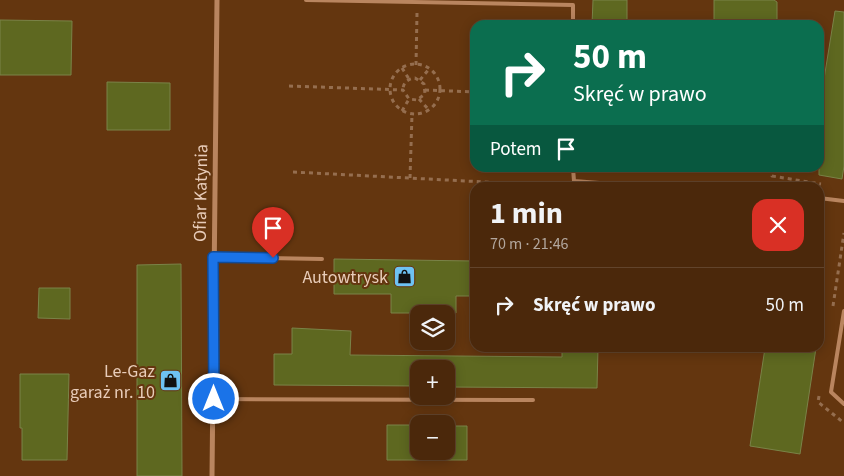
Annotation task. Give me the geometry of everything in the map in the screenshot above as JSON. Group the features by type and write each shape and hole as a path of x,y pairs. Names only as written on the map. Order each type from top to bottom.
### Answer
{"street":[{"name":"Ofiar Katynia","path":"212,476 217,0"}],"lane":[{"path":"306,0 573,5 573,20"},
{"path":"824,199 844,201"},
{"path":"213,257 322,259"},
{"path":"844,311 831,392 844,404"},
{"path":"214,399 533,400"}],"path":[{"path":"416,65 418,9"},
{"path":"416,65 429,69 437,77 440,90 436,104 421,114 402,111 395,104 390,89 394,76 402,68 416,65"},
{"path":"402,68 409,78 420,80 424,84 425,94 419,99 409,99"},
{"path":"420,80 429,69"},
{"path":"402,90 409,78"},
{"path":"289,86 402,90 409,99"},
{"path":"425,90 470,92"},
{"path":"402,111 409,99"},
{"path":"419,99 428,110"},
{"path":"410,178 412,114"},
{"path":"294,172 490,182"},
{"path":"772,172 772,176 808,182"},
{"path":"818,402 844,424"}],"building":[{"path":"593,0 627,0 627,20 592,20"},
{"path":"714,0 774,0 777,2 777,20 714,20"},
{"path":"835,11 844,12 844,166 842,179 819,175 819,172 824,172 824,79"},
{"path":"0,20 72,21 71,75 0,75"},
{"path":"107,82 170,83 170,130 107,130"},
{"name":"Autowtrysk","path":"334,259 470,261 470,296 456,296 456,313 455,305 410,305 410,313 391,313 391,294 334,294"},
{"path":"181,264 182,476 137,476 137,265"},
{"path":"39,288 70,288 70,319 38,318"},
{"path":"292,328 351,331 350,355 562,357 562,352 598,352 597,388 455,387 455,360 410,360 410,386 274,385 274,354 292,354"},
{"path":"764,352 815,352 800,454 750,446"},
{"path":"20,374 69,374 67,460 22,460"},
{"path":"387,425 410,425 410,460 387,460"},
{"path":"455,426 467,426 467,460 455,460"}],"place":[{"name":"Autowtrysk","path":"404,277"},
{"name":"Le-Gaz garaż nr. 10","path":"171,381"}],"route":[{"path":"214,399 213,257 273,258"}]}
